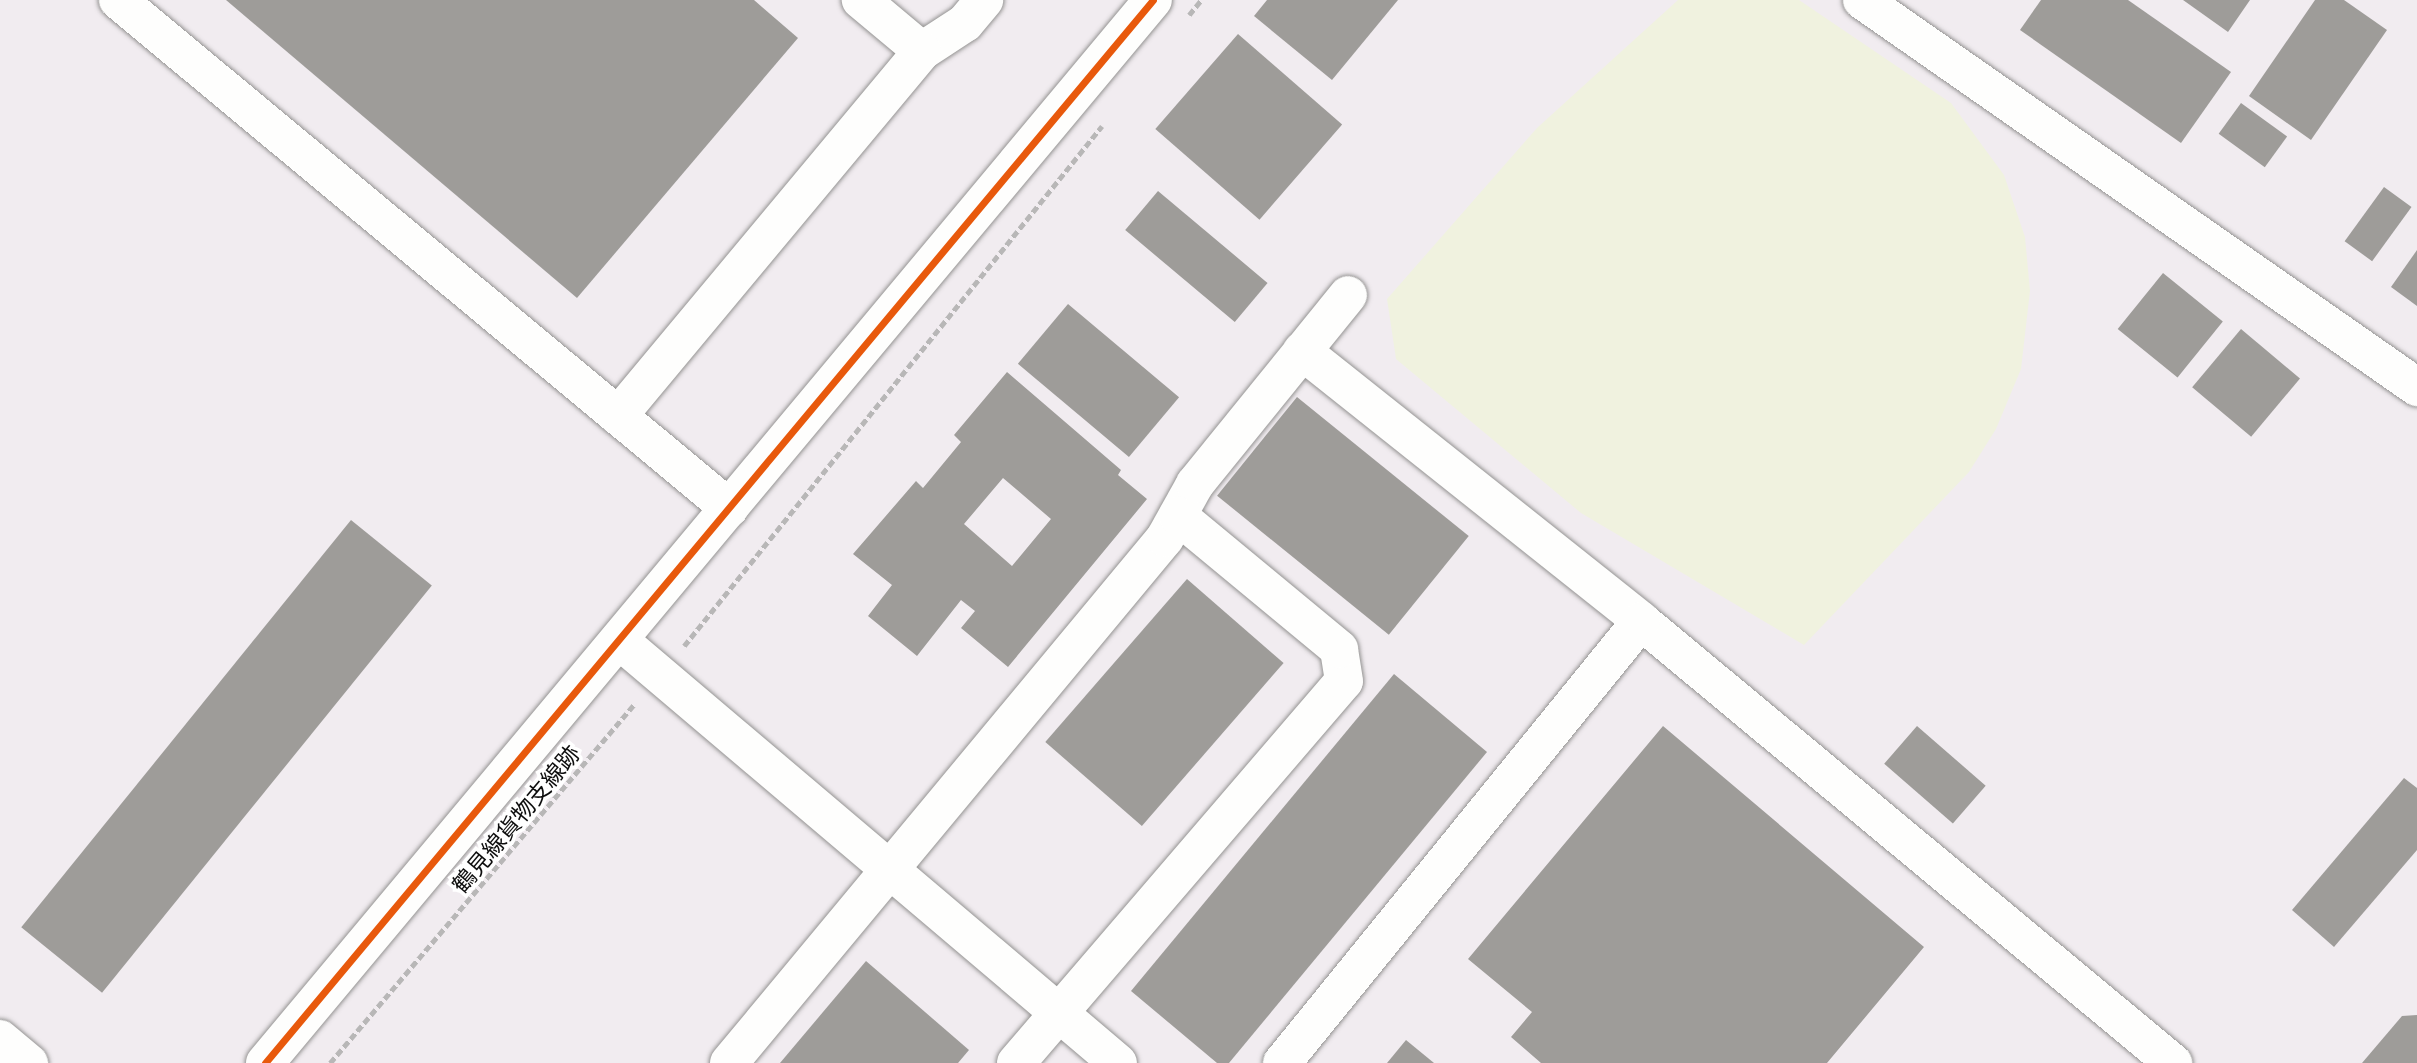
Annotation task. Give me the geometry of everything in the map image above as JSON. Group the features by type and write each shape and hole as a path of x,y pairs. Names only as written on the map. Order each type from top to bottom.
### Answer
{"street":[{"path":"118,0 729,509"},
{"path":"861,0 922,51"},
{"path":"618,416 922,51 965,23 984,0"},
{"path":"265,1063 1153,0"},
{"path":"1862,0 2417,387"},
{"path":"729,1063 1166,538 1195,484 1348,295"},
{"path":"1302,351 1642,621 2170,1062"},
{"path":"1016,1063 1344,681 1339,649 1178,516"},
{"path":"1282,1063 1642,621"},
{"path":"618,640 1118,1063"},
{"path":"0,1039 29,1063"}],"path":[{"path":"1184,21 1201,0"}],"shaded area":[{"path":"0,0 2417,0 2417,1063 0,1063"}],"green space":[{"path":"1678,0 1799,0 1951,103 2004,175 2025,237 2030,291 2021,369 1996,429 1969,472 1804,645 1581,513 1396,359 1387,299 1537,128"}],"building":[{"path":"226,0 754,0 798,38 577,298"},
{"path":"1267,0 1398,0 1332,80 1254,16"},
{"path":"2041,0 2128,0 2231,72 2181,143 2020,30"},
{"path":"2183,0 2250,0 2228,32"},
{"path":"2315,0 2344,0 2387,30 2311,140 2249,96"},
{"path":"1238,34 1342,125 1259,220 1155,129"},
{"path":"2241,103 2287,137 2265,167 2219,134"},
{"path":"2384,187 2412,207 2372,261 2345,241"},
{"path":"1158,191 1268,283 1235,322 1125,230"},
{"path":"2417,250 2417,306 2391,287"},
{"path":"2163,273 2223,321 2178,377 2118,329"},
{"path":"1068,304 1179,397 1129,457 1018,364"},
{"path":"2241,329 2300,378 2251,437 2192,387"},
{"path":"1007,372 1121,470 1118,475 1147,499 1008,667 961,628 975,611 961,600 917,656 868,616 892,585 853,554 916,481 923,488 961,442 954,435","holes":["1003,478 1051,519 1012,566 964,524"]},
{"path":"1297,397 1469,536 1389,635 1217,496"},
{"path":"351,520 432,585 102,993 21,927"},
{"path":"1187,579 1284,663 1142,826 1045,742"},
{"path":"1394,674 1487,752 1229,1063 1217,1063 1131,991"},
{"path":"1663,726 1924,947 1827,1063 1541,1063 1511,1037 1532,1012 1468,959"},
{"path":"1917,726 1986,786 1953,823 1884,764"},
{"path":"2404,778 2417,788 2417,850 2334,947 2292,910"},
{"path":"866,961 969,1050 958,1063 780,1063"},
{"path":"2417,1015 2417,1063 2362,1063 2402,1016"},
{"path":"1406,1040 1434,1063 1387,1063"}],"cycle path":[{"path":"265,1063 1153,0"}]}
